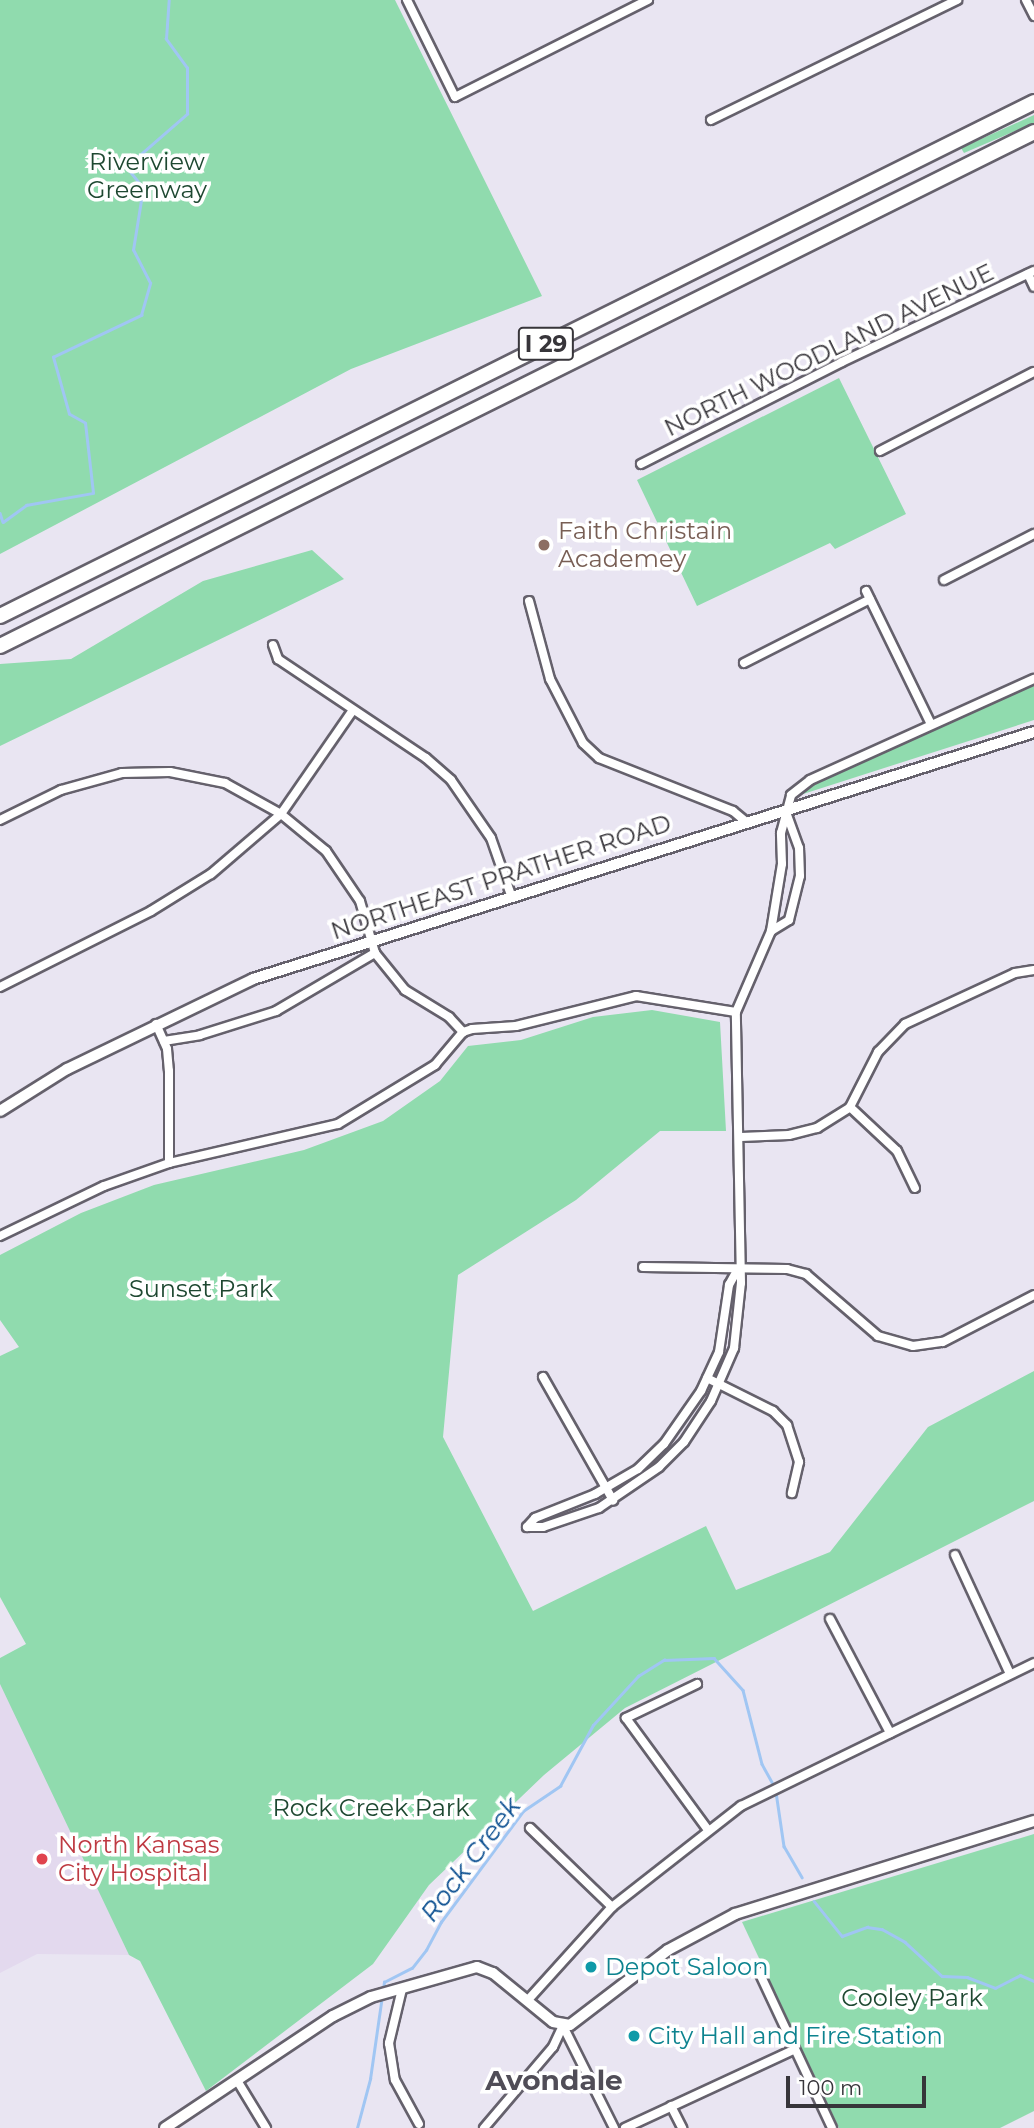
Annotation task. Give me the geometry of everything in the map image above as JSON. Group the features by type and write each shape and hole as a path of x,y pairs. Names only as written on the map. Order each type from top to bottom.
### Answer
{"highway":[{"name":"I 29","path":"0,616 1034,102"},
{"name":"I 29","path":"0,646 1034,132"}],"main road":[{"name":"NORTHEAST PRATHER ROAD","path":"0,1111 67,1069 253,979 1034,732"}],"street":[{"path":"407,0 455,97 648,0"},
{"path":"711,120 957,0"},
{"path":"1026,0 1034,16"},
{"path":"1031,273 1034,287"},
{"name":"NORTH WOODLAND AVENUE","path":"641,464 842,362 1031,273"},
{"path":"880,451 1034,372"},
{"path":"944,580 1034,534"},
{"path":"744,663 868,595 932,724"},
{"path":"530,601 550,678 583,743 599,758 733,811 746,822"},
{"path":"273,645 278,659 426,758 451,780 491,838 512,895"},
{"path":"738,1269 729,1285 719,1352 707,1378 664,1444 638,1469 605,1488 535,1518 527,1527 543,1527 633,1489 684,1442 719,1383 734,1348 740,1307 740,1137 736,1012 771,931 784,810 791,795 810,780 1034,679"},
{"path":"0,987 195,884 281,814 353,710"},
{"path":"0,820 83,782 146,771 217,780 281,814 338,866 360,901 375,953 405,990 449,1017 463,1032"},
{"path":"771,931 789,920 800,876 799,848 784,810"},
{"path":"164,1041 200,1035 276,1012 375,953"},
{"path":"740,1137 789,1135 817,1128 850,1107 878,1052 905,1024 1015,973 1034,970"},
{"path":"0,1236 104,1186 169,1163 338,1124 435,1065 463,1032 516,1026 627,997 658,997 736,1012"},
{"path":"156,1024 164,1041 169,1071 169,1163"},
{"path":"850,1107 897,1152 915,1188"},
{"path":"643,1267 806,1274 878,1336 913,1346 943,1342 1034,1295"},
{"path":"543,1377 612,1500"},
{"path":"707,1378 773,1411 787,1425 799,1462 792,1493"},
{"path":"955,1555 1010,1674"},
{"path":"830,1619 890,1733"},
{"path":"527,2001 612,1907 708,1830 757,1795 1034,1663"},
{"path":"697,1684 626,1718 708,1830"},
{"path":"563,2026 580,2021 691,1935 786,1897 1034,1821"},
{"path":"530,1828 612,1907"},
{"path":"165,2128 238,2082 333,2016 371,1997 477,1967 493,1973 563,2026 614,2128"},
{"path":"759,1972 832,2128"},
{"path":"397,1990 389,2043 395,2080 419,2124"},
{"path":"484,2128 554,2047 563,2026"},
{"path":"625,2128 795,2049"},
{"path":"238,2082 266,2128"},
{"path":"671,2106 682,2128"}],"shaded area":[{"name":"North Kansas City Hospital","path":"0,1684 129,1955 37,1954 0,1973"}],"green space":[{"name":"Riverview Greenway","path":"0,0 395,0 542,296 351,369 0,554"},
{"path":"1034,115 1034,123 964,153 961,148"},
{"path":"839,378 906,514 835,549 830,543 697,606 637,480"},
{"path":"312,550 344,579 0,746 0,664 71,659 203,581"},
{"path":"1034,685 1034,720 800,795 822,780"},
{"path":"652,1010 720,1022 726,1131 660,1131 576,1200 458,1275 443,1437 533,1611 706,1526 736,1590 830,1552 928,1427 1034,1371 1034,1501 625,1708 544,1775 429,1885 373,1964 206,2091 140,1961 129,1955 0,1684 0,1658 26,1644 0,1597 0,1356 19,1347 0,1320 0,1255 81,1213 154,1185 304,1150 383,1121 440,1081 468,1046 521,1040 593,1017"},
{"name":"Cooley Park","path":"1034,1834 1034,2111 1000,2128 839,2128 742,1922"}],"waterway":[{"path":"0,513 3,522 26,505 93,493 85,423 69,414 53,357 141,315 150,283 133,250 143,188 126,167 187,114 187,68 166,39 169,0"},
{"name":"Rock Creek","path":"383,1989 384,1982 412,1968 426,1950 441,1922 523,1811 560,1786 593,1725 638,1676 664,1660 714,1658 743,1690 762,1764 772,1782"},
{"name":"Rock Creek","path":"776,1792 784,1846 802,1877"},
{"name":"Rock Creek","path":"814,1901 842,1936 867,1927 882,1929 905,1942 942,1976 967,1977 995,1988 1020,1975 1034,1981"},
{"name":"Rock Creek","path":"357,2128 370,2079 382,1996"}],"place":[{"name":"Faith Christain Academey","path":"544,545"},
{"name":"North Kansas City Hospital","path":"42,1859"},
{"name":"Depot Saloon","path":"591,1967"},
{"name":"City Hall and Fire Station","path":"634,2036"}],"district":[{"name":"Avondale","path":"554,2080"}],"park label":[{"name":"Sunset Park","path":"201,1289"},
{"name":"Rock Creek Park","path":"371,1808"}]}
